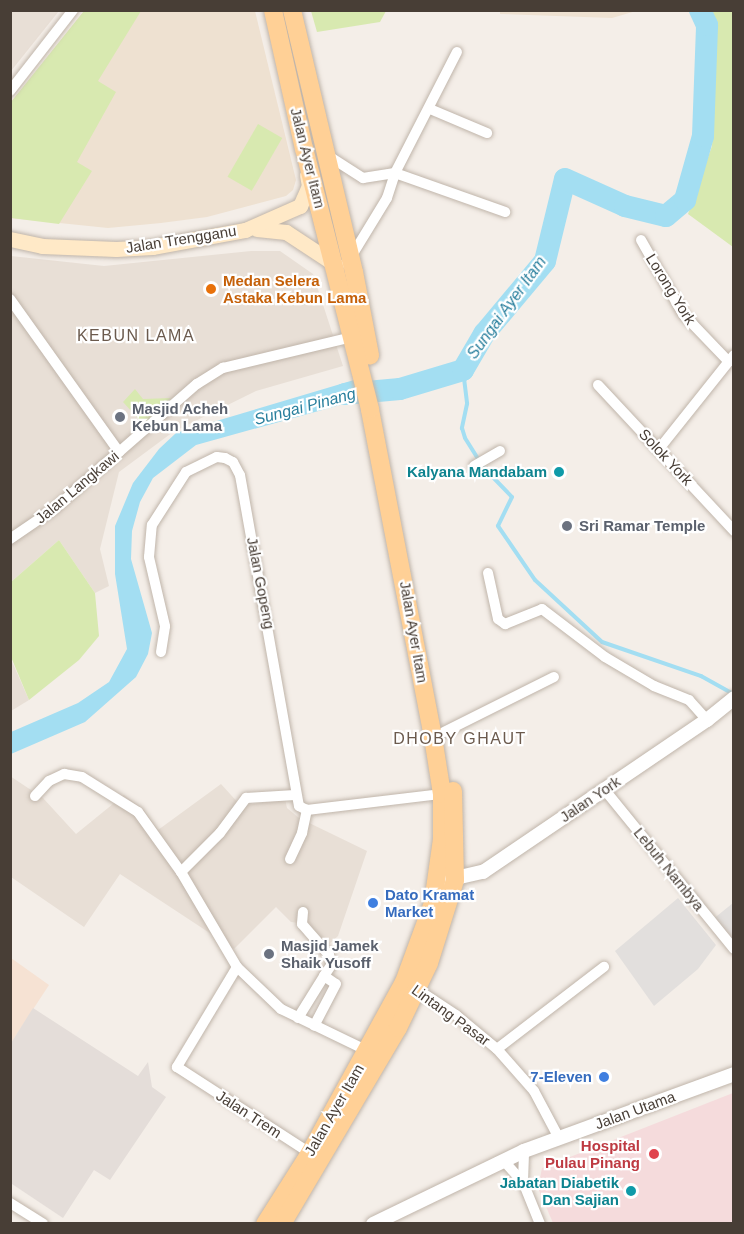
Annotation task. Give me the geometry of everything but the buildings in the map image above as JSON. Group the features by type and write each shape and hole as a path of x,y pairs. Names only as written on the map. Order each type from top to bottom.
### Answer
{"main road":[{"name":"Jalan Ayer Itam","path":"273,10 303,148 343,261"},
{"name":"Jalan Ayer Itam","path":"265,1224 316,1156 411,985 423,937 447,880 454,804 444,732 343,261 324,153 292,10"},
{"name":"Jalan Trengganu","path":"245,230 300,206 309,186 303,148"},
{"name":"Jalan Trengganu","path":"10,239 42,246 116,249 245,230 286,232 343,261"},
{"name":"Jalan Ayer Itam","path":"376,409 442,795 447,880"},
{"name":"Jalan Ayer Itam","path":"282,1224 368,1051 411,985"}],"street":[{"path":"10,91 73,10"},
{"path":"343,261 387,198 395,173 430,109 457,52"},
{"path":"430,109 487,133"},
{"path":"324,153 363,178 395,173 505,212"},
{"name":"Lorong York","path":"640,240 683,314 731,359"},
{"path":"10,299 69,377 90,413 119,452"},
{"name":"Jalan Langkawi","path":"10,539 54,509 197,384 223,368 359,335"},
{"path":"659,449 731,359"},
{"name":"Solok York","path":"598,385 734,531"},
{"path":"474,466 500,451"},
{"name":"Jalan Gopeng","path":"161,652 165,626 149,556 152,525 186,472 217,457 225,458 233,462 240,475 273,651 294,795"},
{"path":"488,573 498,619 505,624 542,609 605,657 654,686 689,700 707,720"},
{"path":"444,732 554,677"},
{"name":"Jalan York","path":"447,880 483,872 707,720 734,698"},
{"path":"35,796 49,781 64,774 82,777 138,812 181,872 237,967 281,1009 368,1051"},
{"name":"Lebuh Nambya","path":"604,789 734,949"},
{"path":"181,872 220,834 246,798 294,795 299,806 307,810 442,795"},
{"path":"290,859 303,833 307,810"},
{"path":"298,1018 332,964 329,955 302,924 303,912"},
{"name":"Jalan Trem","path":"237,967 177,1067 316,1156"},
{"path":"497,1049 604,968"},
{"path":"314,1026 336,989 336,984 324,976"},
{"name":"Lintang Pasar","path":"411,985 497,1049 534,1091 559,1138"},
{"name":"Jalan Utama","path":"373,1224 524,1151 734,1074"},
{"path":"523,1182 524,1151"},
{"path":"503,1160 523,1182 540,1224"},
{"path":"10,1203 43,1224"}],"shaded area":[{"path":"500,10 636,11 612,18 500,14"},
{"path":"10,11 59,11 11,71"},
{"path":"84,11 255,11 296,180 293,190 286,196 207,217 161,223 108,228 11,218 11,102"},
{"path":"251,251 280,251 313,274 343,366 256,391 173,432 119,472 100,549 109,586 95,593 59,540 11,582 11,256 104,266"},
{"path":"10,657 29,700 11,711 10,711"},
{"path":"10,776 43,798 76,834 124,795 143,809 158,830 221,784 241,806 285,799 287,808 299,818 367,851 338,936 328,945 308,924 291,922 276,907 234,949 120,874 84,927 11,877"},
{"path":"678,898 716,945 698,969 654,1006 615,951"},
{"path":"733,903 733,946 712,920"},
{"path":"11,958 49,985 11,1043"},
{"path":"33,1008 138,1076 148,1062 152,1087 166,1097 110,1180 94,1170 63,1218 12,1184 11,1179 11,1043"},
{"name":"Hospital Pulau Pinang","path":"733,1093 733,1223 553,1223 538,1188 542,1168"}],"green space":[{"path":"311,10 386,11 380,22 317,32"},
{"path":"84,11 141,11 98,81 116,92 77,162 92,171 59,224 11,218 11,102"},
{"path":"711,11 733,11 733,247 688,214 712,146 717,24"},
{"path":"258,124 282,138 252,191 228,177"},
{"path":"135,389 143,399 171,398 144,425 123,402"},
{"path":"59,540 95,593 99,636 79,660 29,700 11,657 11,582"}],"water":[{"name":"Sungai Pinang","path":"354,380 358,400 196,445 153,478 140,502 132,531 131,559 152,633 148,654 136,677 85,722 11,754 11,732 78,703 109,682 127,649 115,574 115,526 133,483 159,449 176,433"}],"waterway":[{"name":"Sungai Ayer Itam","path":"345,394 400,389 463,370 484,334 545,261 565,179 625,206 666,216 685,200 703,136 707,25 700,10"},
{"path":"463,370 467,404 462,428 465,438 484,468 512,497 498,526 535,580 602,642 701,676 733,694"}],"place":[{"name":"Medan Selera Astaka Kebun Lama","path":"211,289"},
{"name":"Masjid Acheh Kebun Lama","path":"120,417"},
{"name":"Kalyana Mandabam","path":"559,472"},
{"name":"Sri Ramar Temple","path":"567,526"},
{"name":"Dato Kramat Market","path":"373,903"},
{"name":"Masjid Jamek Shaik Yusoff","path":"269,954"},
{"name":"7-Eleven","path":"604,1077"},
{"name":"Hospital Pulau Pinang","path":"654,1154"},
{"name":"Jabatan Diabetik Dan Sajian","path":"631,1191"}],"district":[{"name":"KEBUN LAMA","path":"136,336"},
{"name":"DHOBY GHAUT","path":"460,739"}]}
